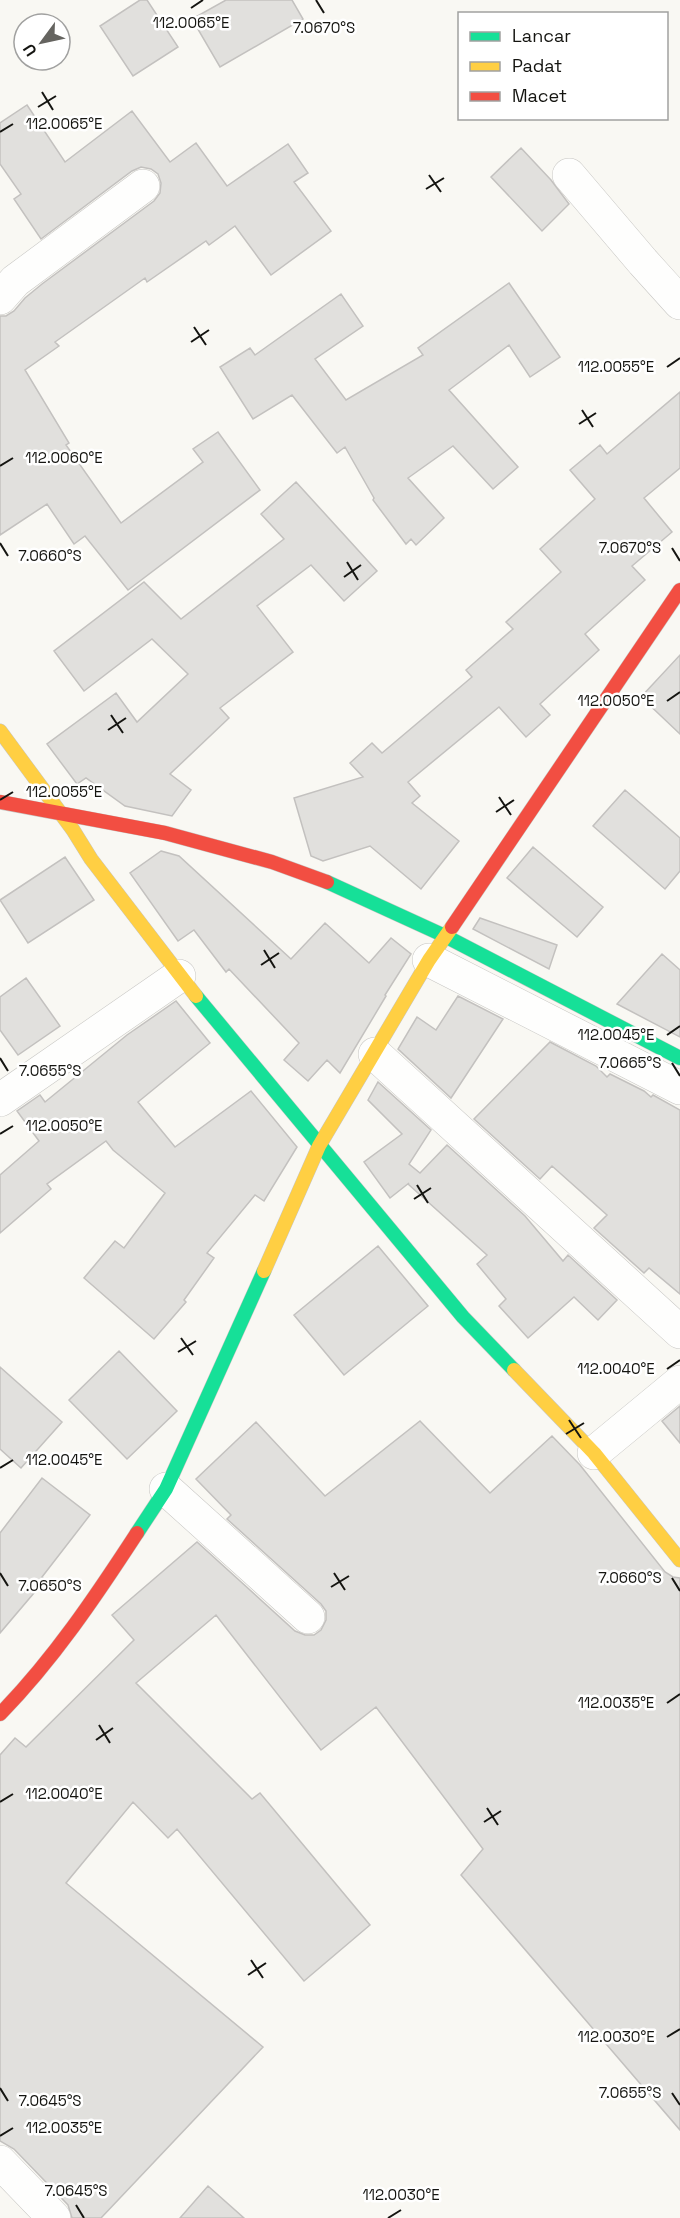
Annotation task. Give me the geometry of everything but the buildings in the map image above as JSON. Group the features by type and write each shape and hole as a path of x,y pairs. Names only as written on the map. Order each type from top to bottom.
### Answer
{"street":[{"path":"569,175 680,303"},
{"path":"0,298 15,281 143,186"},
{"path":"0,1714 33,1680 106,1581 166,1489 239,1330 319,1146 437,948 680,590"},
{"path":"0,731 179,976 463,1317 594,1453 680,1560"},
{"path":"0,802 165,833 272,862 343,888 437,948 680,1088"},
{"path":"437,948 680,1058"},
{"path":"0,1100 179,976"},
{"path":"375,1054 680,1332"},
{"path":"594,1453 680,1382"},
{"path":"166,1489 308,1617"},
{"path":"0,2162 54,2218"}],"traffic: fast":[{"path":"327,882 445,936 680,1058"},
{"path":"196,996 463,1317 514,1370"},
{"path":"137,1533 166,1489 264,1271"}],"traffic: slow":[{"path":"0,731 73,830 91,859 196,996"},
{"path":"264,1271 319,1146 429,960 452,927"},
{"path":"514,1370 594,1453 680,1560"}],"traffic: jam":[{"path":"452,927 680,590"},
{"path":"0,802 165,833 272,862 327,882"},
{"path":"0,1714 56,1650 137,1533"}]}
